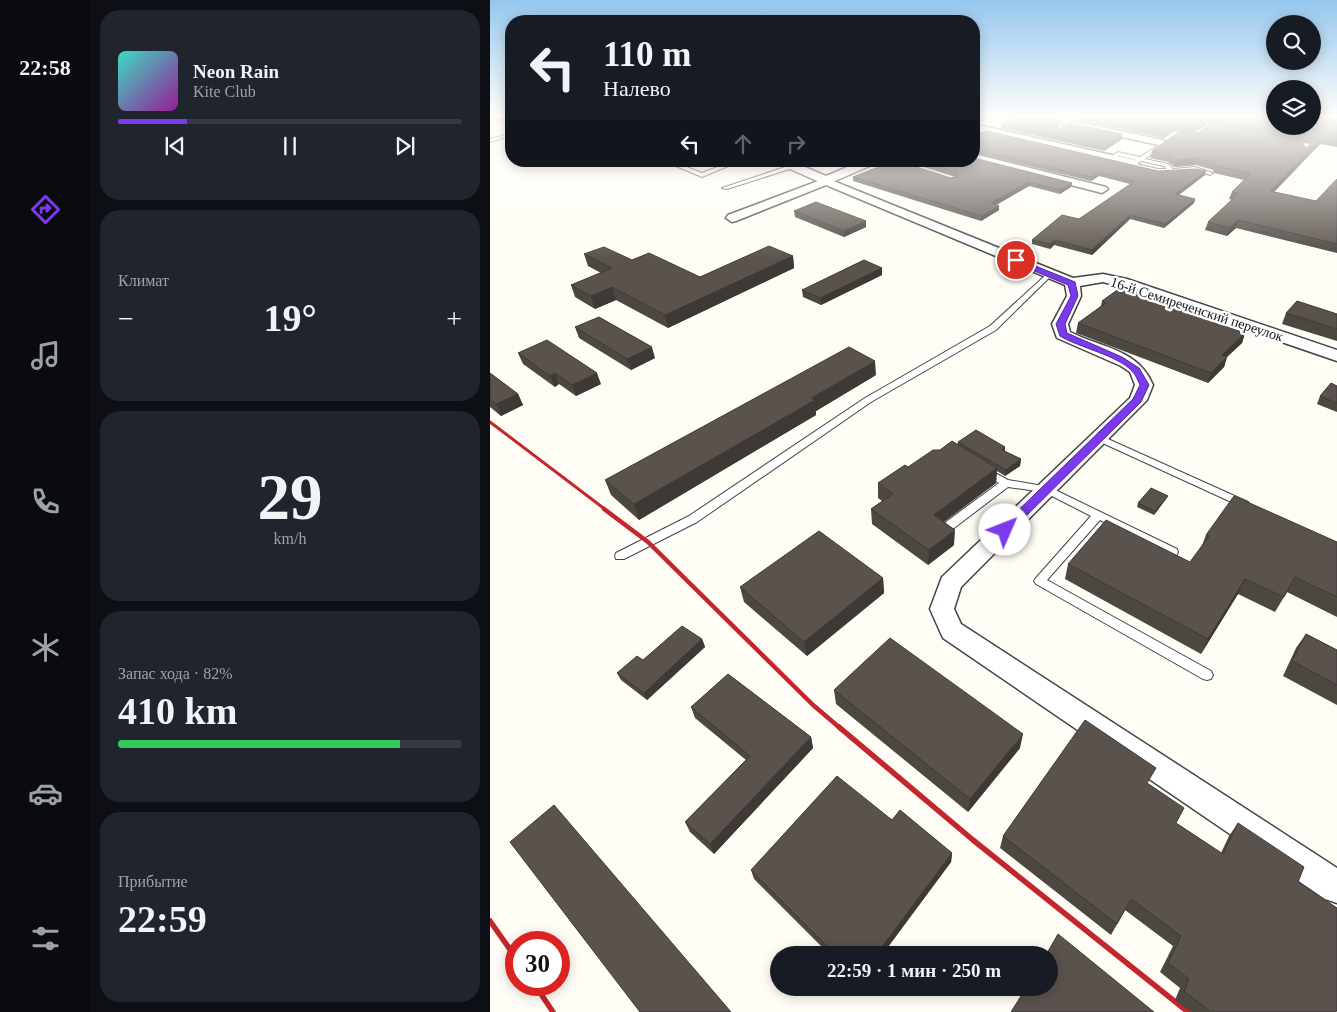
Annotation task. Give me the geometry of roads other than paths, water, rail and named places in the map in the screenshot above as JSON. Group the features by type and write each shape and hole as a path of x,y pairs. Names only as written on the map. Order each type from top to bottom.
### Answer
{"street":[{"path":"1003,164 1102,189"},
{"path":"792,167 1072,284 1074,296 1060,324 1063,335 1077,343 1118,359 1136,370 1144,385 1138,400 950,584 942,609 952,631 1337,887"},
{"path":"732,218 860,167"},
{"name":"16-й Семиреченский переулок","path":"1072,284 1102,278 1122,282 1337,356"}],"lane":[{"path":"1133,164 1158,171 1196,169 1210,173"},
{"path":"1160,164 1166,165 1171,170"},
{"path":"681,167 702,175 723,167"},
{"path":"726,188 778,167"},
{"path":"620,556 693,519 868,400 993,328 1050,274"},
{"path":"1099,438 1258,510"},
{"path":"975,464 1006,483 1046,489 1173,552"},
{"path":"950,525 1006,483"},
{"path":"1098,515 1040,580 1207,675"}],"railway":[{"path":"490,422 606,510"},
{"path":"604,509 648,542 813,705 840,728"},
{"path":"839,727 973,840 1188,1012"},
{"path":"490,921 505,942"},
{"path":"542,996 553,1012"}]}
